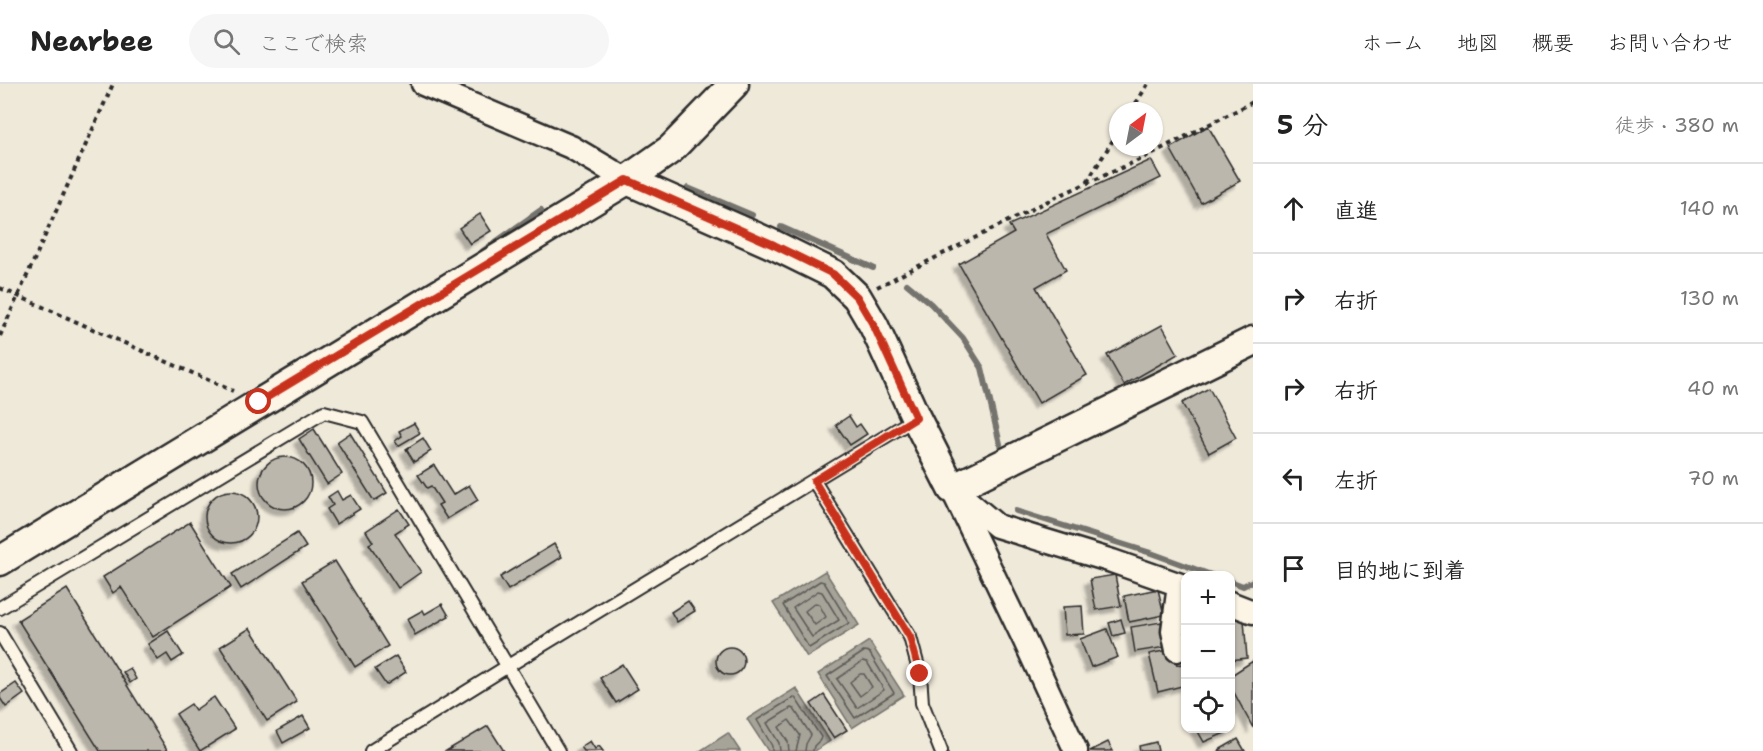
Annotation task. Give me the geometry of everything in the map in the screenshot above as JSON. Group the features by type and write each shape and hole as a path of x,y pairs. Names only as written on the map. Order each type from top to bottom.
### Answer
{"street":[{"path":"423,84 571,147 627,180 774,245 833,274 857,297 874,326 1076,751"},
{"path":"0,561 627,180 670,149 734,84"},
{"path":"952,489 1253,341"},
{"path":"952,489 998,526 1112,561 1181,586"},
{"path":"1177,650 1173,631 1181,591"},
{"path":"1235,605 1253,612"}],"lane":[{"path":"0,608 324,412 362,422 558,751"},
{"path":"371,751 916,418"},
{"path":"814,481 910,637 920,674 921,703 941,751"},
{"path":"0,633 71,751"}],"path":[{"path":"0,336 113,84"},
{"path":"1137,102 1148,84"},
{"path":"857,297 1056,197 1139,160 1253,102"},
{"path":"1086,184 1109,147"},
{"path":"0,288 259,402"}],"water":[{"path":"825,571 859,625 807,657 773,603"},
{"path":"869,641 904,695 852,728 818,674"},
{"path":"796,688 830,741 815,751 768,751 747,719"},
{"path":"728,733 740,751 700,751"}],"building":[{"path":"1208,126 1240,181 1201,203 1170,148"},
{"path":"1151,160 1161,178 1046,234 1066,270 1036,287 1087,375 1039,403 959,264 1014,233 1009,225"},
{"path":"480,214 491,231 470,244 459,228"},
{"path":"1162,325 1178,354 1124,385 1107,355"},
{"path":"1209,388 1236,438 1209,453 1182,403"},
{"path":"849,416 856,427 860,424 867,434 850,445 836,425"},
{"path":"414,423 420,433 398,446 395,441 402,436 399,431"},
{"path":"314,429 342,474 327,484 299,439"},
{"path":"350,433 387,493 374,501 337,442"},
{"path":"423,438 431,451 414,462 406,449"},
{"path":"280,457 290,457 304,464 311,483 304,502 290,509 280,509 270,505 263,498 259,488 259,478 263,468 270,461"},
{"path":"434,465 453,495 469,485 478,500 447,519 438,505 442,503 431,486 427,488 418,475"},
{"path":"231,491 241,493 249,499 255,507 257,517 255,527 249,535 241,541 231,543 221,541 213,535 207,527 205,517 207,507 213,499 221,493"},
{"path":"337,491 342,500 351,495 360,509 336,524 327,509 333,505 328,497"},
{"path":"399,509 409,524 395,533 421,572 398,588 369,544 373,542 366,531"},
{"path":"190,522 231,587 153,637 121,587 113,593 103,577"},
{"path":"297,533 306,547 241,589 232,574"},
{"path":"554,544 562,557 508,590 500,577"},
{"path":"335,561 388,646 355,667 302,581"},
{"path":"1115,575 1121,606 1096,610 1090,579"},
{"path":"67,589 168,751 100,751 18,620"},
{"path":"1158,589 1164,615 1129,622 1124,596"},
{"path":"688,601 695,611 677,622 671,612"},
{"path":"442,604 449,616 415,635 407,619 423,610 425,614"},
{"path":"1082,606 1084,634 1065,635 1063,607"},
{"path":"1235,617 1244,620 1247,658 1235,659"},
{"path":"1121,619 1125,633 1113,636 1109,623"},
{"path":"1161,622 1166,647 1135,652 1131,627"},
{"path":"250,628 297,702 267,721 220,647"},
{"path":"1107,629 1118,657 1091,667 1080,639"},
{"path":"168,631 183,655 172,662 167,654 158,660 148,644"},
{"path":"730,647 740,651 744,661 740,671 730,675 720,671 716,661 720,651"},
{"path":"1173,649 1177,665 1181,664 1181,686 1158,692 1149,654"},
{"path":"396,656 406,672 386,685 375,669"},
{"path":"1253,661 1253,728 1235,694 1235,673"},
{"path":"622,664 638,689 616,703 600,678"},
{"path":"130,668 136,679 130,683 123,672"},
{"path":"16,683 24,694 6,707 0,694"},
{"path":"824,695 847,730 834,738 811,704"},
{"path":"214,697 235,729 200,751 176,714 191,704 195,710"},
{"path":"303,716 310,728 283,743 277,731"},
{"path":"488,726 504,751 446,751"},
{"path":"1199,733 1225,733 1204,742"},
{"path":"1238,739 1245,751 1219,750"},
{"path":"590,741 595,749 599,746 603,751 584,751 581,747"},
{"path":"1108,742 1113,751 1090,751"},
{"path":"1156,742 1158,751 1140,751 1139,746"}],"waterway":[{"path":"688,188 752,215"},
{"path":"483,251 541,210"},
{"path":"781,227 873,268"},
{"path":"907,284 931,304 963,338 982,368 1000,444"},
{"path":"1016,511 1151,553 1200,571"},
{"path":"1235,583 1243,586 1253,581"}],"route":[{"path":"259,402 627,180 774,245 833,274 857,297 874,326 916,418 814,481 910,637 920,674"}]}
